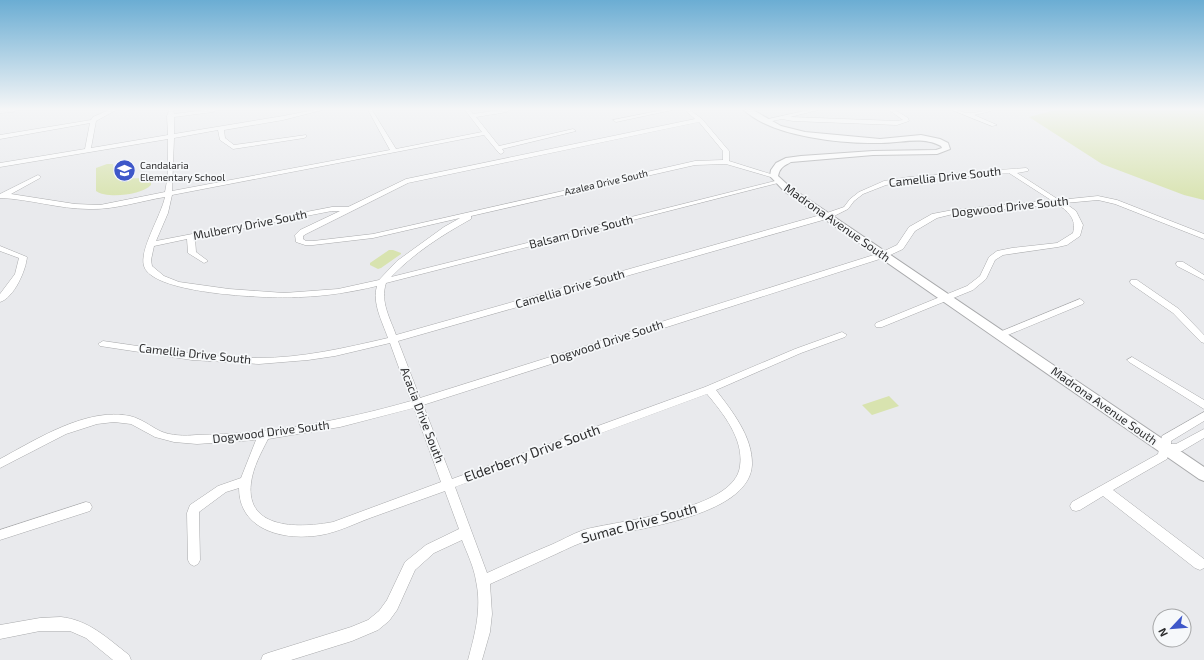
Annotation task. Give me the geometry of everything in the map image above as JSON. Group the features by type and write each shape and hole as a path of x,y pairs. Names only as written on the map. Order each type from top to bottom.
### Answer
{"main road":[{"name":"Madrona Avenue South","path":"939,141 946,146 944,150 937,152 873,153 795,159 779,165 775,170 776,179 883,255 1204,475"}],"street":[{"path":"88,150 90,141"},
{"path":"0,165 146,141"},
{"name":"Balsam Drive South","path":"170,141 170,178 168,194 165,211 147,253 148,267 155,275 177,284 261,296 289,296 338,291 382,282 776,179"},
{"path":"224,141 234,148 276,141"},
{"path":"388,141 394,151"},
{"path":"1,196 25,197 92,207 446,141"},
{"path":"492,141 508,159"},
{"path":"498,148 530,141"},
{"path":"349,209 410,179 598,141"},
{"path":"717,141 728,154 726,162"},
{"name":"Azalea Drive South","path":"349,209 303,232 299,237 302,242 309,244 373,236 685,164 726,162 776,179"},
{"name":"Camellia Drive South","path":"103,344 218,359 247,361 281,360 318,356 393,339 827,216 846,208 852,200 861,193 884,183 909,179 1026,170"},
{"path":"880,325 960,293 977,283 983,277 992,260 1000,253 1064,243 1077,234 1079,225 1070,210 1010,171"},
{"path":"1,196 38,177"},
{"name":"Dogwood Drive South","path":"0,464 69,429 103,420 123,419 132,421 162,436 208,440 264,436 318,429 363,418 417,403 883,255 900,247 909,233 917,226 928,219 941,214 966,210 1091,198 1110,200 1204,237"},
{"name":"Mulberry Drive South","path":"151,244 332,209 349,209"},
{"path":"382,282 400,262 447,229 475,213"},
{"path":"439,220 448,222 449,226 447,229"},
{"path":"191,236 192,253 204,261"},
{"path":"0,248 20,255 23,257 24,261 15,281 0,299"},
{"path":"1180,264 1204,278"},
{"name":"Acacia Drive South","path":"382,282 380,303 466,532 482,581 485,614 483,632 475,660"},
{"path":"1134,282 1176,311 1204,340"},
{"path":"1000,335 1080,302"},
{"name":"Elderberry Drive South","path":"264,436 248,473 245,490 246,500 256,518 278,529 301,532 313,531 333,527 709,389 798,351 842,335"},
{"path":"1132,360 1204,405"},
{"name":"Sumac Drive South","path":"482,581 586,535 688,512 724,497 739,484 743,477 746,466 745,453 740,434 728,413 709,389"},
{"path":"1076,506 1163,456 1166,439 1204,416"},
{"path":"1165,448 1178,448 1204,433"},
{"path":"194,560 194,509 222,489 246,481"},
{"path":"1104,490 1200,564"},
{"path":"0,535 86,507"},
{"path":"268,660 352,634 373,625 384,616 392,605 410,566 430,549 466,532"},
{"path":"0,632 30,626 66,624 79,627 88,632 124,660"}],"green space":[{"path":"1066,141 1204,141 1204,200 1184,195 1102,164"},
{"path":"107,164 113,164 114,172 122,177 151,179 151,185 140,191 124,195 108,195 96,191 96,168"},
{"path":"389,250 393,250 401,254 381,268 378,269 370,265 370,263"},
{"path":"889,396 899,406 872,415 862,405"}],"place":[{"name":"Candalaria Elementary School","path":"125,171"}]}
